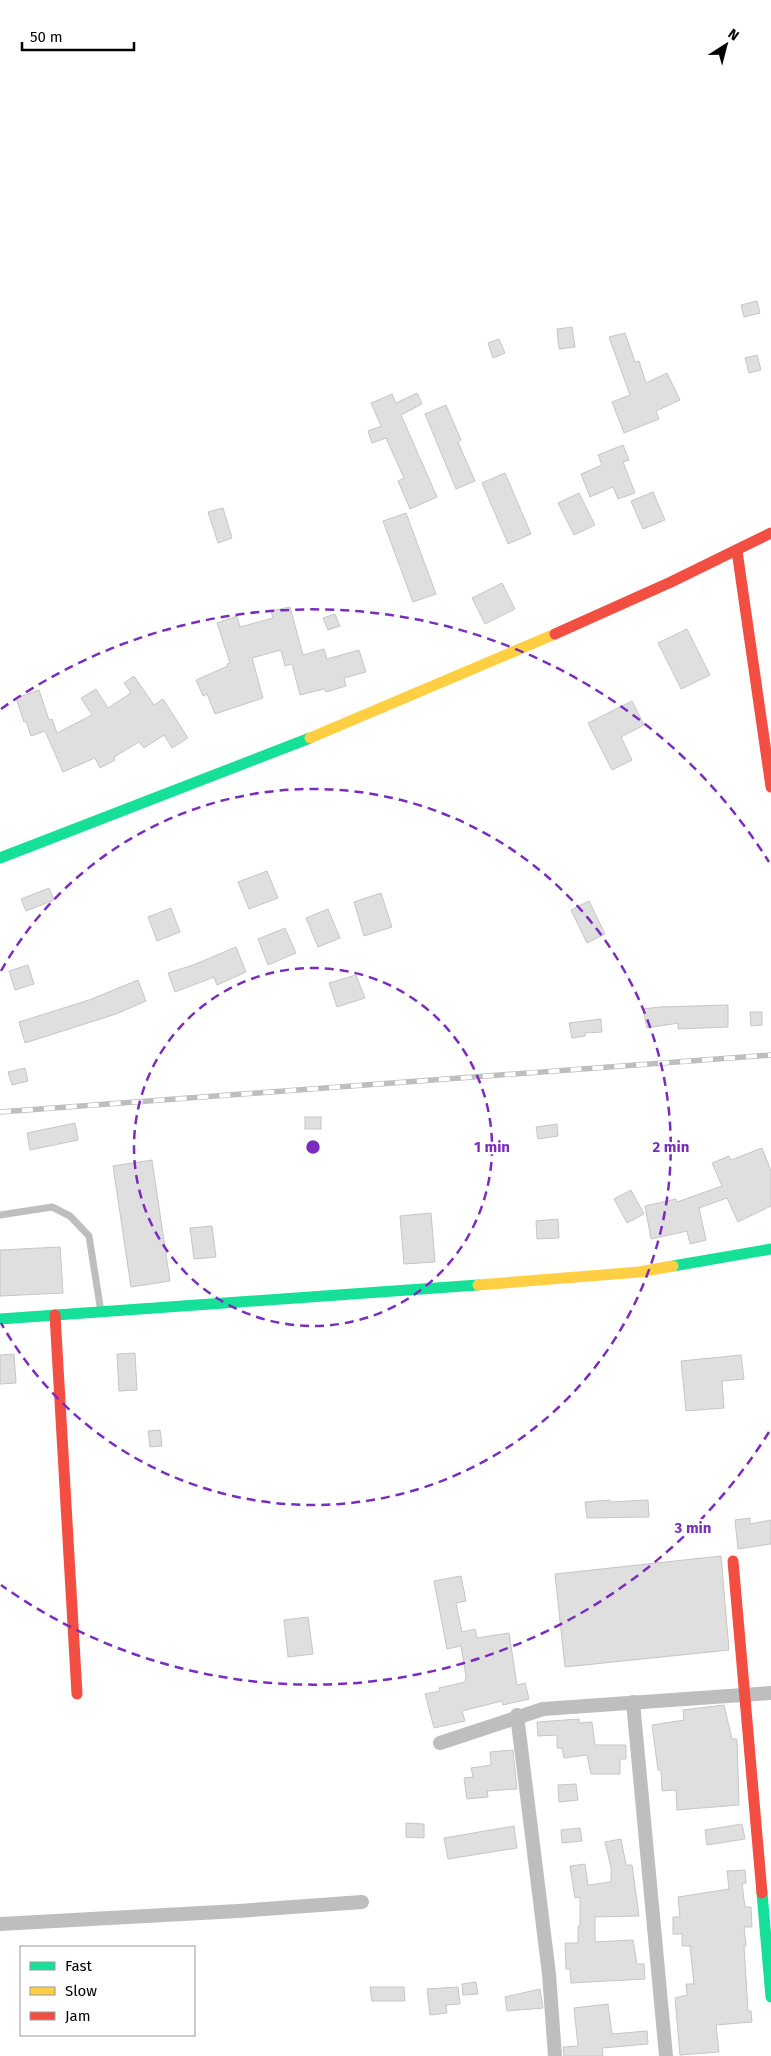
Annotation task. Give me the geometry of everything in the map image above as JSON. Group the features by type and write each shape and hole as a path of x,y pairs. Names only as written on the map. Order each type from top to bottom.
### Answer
{"main road":[{"path":"0,858 309,740 407,700 737,551 771,533"},
{"path":"737,551 771,787"},
{"path":"0,1319 353,1295 640,1272 771,1249"},
{"path":"55,1315 77,1694"},
{"path":"732,1561 771,1997"}],"street":[{"path":"440,1743 517,1716 543,1709 771,1693"},
{"path":"633,1702 666,2056"},
{"path":"517,1716 549,1974 555,2056"},
{"path":"0,1924 362,1902"}],"lane":[{"path":"0,1215 52,1208 70,1216 89,1236 102,1312"}],"building":[{"path":"757,301 760,313 744,317 741,305"},
{"path":"572,327 575,347 559,349 557,329"},
{"path":"625,333 635,362 639,361 646,383 667,373 680,400 656,411 659,419 624,433 612,402 630,395 609,337"},
{"path":"499,339 505,353 493,358 488,343"},
{"path":"757,355 761,370 749,373 745,358"},
{"path":"417,393 422,404 401,415 437,497 410,509 398,481 404,478 386,438 372,443 368,431 381,426 371,403 392,394 396,403"},
{"path":"446,405 461,440 458,442 475,481 456,489 425,414"},
{"path":"623,445 629,460 623,462 635,493 618,499 613,487 590,497 581,474 602,465 598,455"},
{"path":"505,473 531,534 508,544 482,483"},
{"path":"653,492 665,520 643,529 631,501"},
{"path":"579,493 595,525 574,535 558,503"},
{"path":"223,508 232,538 218,543 208,512"},
{"path":"406,513 436,594 413,602 383,521"},
{"path":"502,583 515,609 485,624 472,598"},
{"path":"290,607 303,655 324,649 327,659 359,650 366,672 344,678 346,686 326,692 324,689 300,695 292,664 285,666 281,650 252,658 263,698 215,714 207,694 203,696 196,680 228,666 227,664 230,663 217,623 237,616 240,627 273,618 271,611"},
{"path":"335,614 340,626 328,630 323,618"},
{"path":"687,629 710,675 681,689 658,643"},
{"path":"134,676 154,705 163,699 188,738 172,748 164,735 144,748 139,742 114,757 115,760 100,768 95,758 63,772 45,731 31,736 16,698 39,690 49,720 52,719 57,733 92,715 81,698 96,689 108,708 131,693 124,683"},
{"path":"632,701 644,725 621,737 632,760 612,770 588,723"},
{"path":"267,871 278,898 249,909 238,882"},
{"path":"49,888 54,900 26,911 21,899"},
{"path":"381,893 392,927 364,936 354,902"},
{"path":"589,901 605,934 587,943 571,910"},
{"path":"171,908 180,932 157,941 148,917"},
{"path":"328,909 340,938 318,947 306,918"},
{"path":"285,928 296,953 268,965 258,939"},
{"path":"236,947 246,972 217,985 214,977 175,992 168,973"},
{"path":"28,965 34,984 15,990 9,971"},
{"path":"356,975 365,998 337,1007 329,983"},
{"path":"138,980 146,1001 116,1014 25,1043 19,1022 89,1000"},
{"path":"728,1005 728,1027 678,1029 678,1023 647,1028 643,1009 660,1007"},
{"path":"750,1012 762,1012 762,1025 751,1026"},
{"path":"601,1019 602,1032 585,1033 585,1036 572,1038 569,1023"},
{"path":"25,1068 28,1081 12,1085 8,1072"},
{"path":"305,1117 321,1117 321,1129 305,1129"},
{"path":"75,1123 78,1140 30,1150 27,1133"},
{"path":"557,1124 558,1136 538,1139 536,1127"},
{"path":"762,1148 771,1171 771,1206 738,1222 727,1198 699,1208 706,1240 690,1244 687,1231 651,1239 645,1206 676,1199 677,1202 722,1186 712,1163 729,1156 731,1160"},
{"path":"152,1160 170,1281 131,1287 113,1166"},
{"path":"631,1190 644,1214 627,1223 614,1199"},
{"path":"431,1213 435,1262 404,1264 400,1216"},
{"path":"558,1219 559,1238 537,1239 536,1221"},
{"path":"212,1226 216,1257 194,1259 190,1228"},
{"path":"60,1247 63,1293 0,1296 0,1250"},
{"path":"135,1353 137,1390 119,1391 117,1354"},
{"path":"14,1354 16,1383 0,1384 0,1355"},
{"path":"741,1355 744,1379 722,1381 724,1408 686,1411 681,1361"},
{"path":"160,1430 162,1446 150,1447 148,1431"},
{"path":"610,1500 610,1502 648,1500 649,1517 587,1518 585,1502"},
{"path":"750,1518 750,1524 771,1520 771,1544 738,1549 735,1520"},
{"path":"721,1556 729,1650 565,1667 555,1574"},
{"path":"461,1576 466,1601 456,1603 462,1632 475,1629 477,1638 509,1633 517,1685 525,1683 529,1699 503,1705 502,1701 462,1711 465,1721 434,1728 425,1694 440,1691 439,1688 465,1682 466,1676 461,1646 447,1649 434,1581"},
{"path":"308,1617 313,1654 288,1657 284,1620"},
{"path":"724,1705 732,1739 737,1739 739,1805 677,1810 676,1790 662,1791 661,1770 658,1770 652,1725 684,1720 683,1710"},
{"path":"579,1719 579,1723 592,1722 595,1745 626,1745 626,1759 620,1759 620,1774 591,1774 587,1755 564,1758 562,1748 557,1748 557,1735 538,1736 537,1722"},
{"path":"513,1750 517,1789 487,1791 488,1797 467,1799 464,1778 473,1777 471,1768 491,1765 490,1752"},
{"path":"576,1784 578,1800 559,1802 558,1785"},
{"path":"406,1823 424,1824 424,1838 406,1837"},
{"path":"742,1824 745,1839 707,1845 705,1830"},
{"path":"514,1826 517,1848 448,1859 444,1838"},
{"path":"580,1828 582,1841 562,1843 561,1830"},
{"path":"621,1839 626,1865 632,1865 639,1916 595,1917 595,1942 633,1940 637,1964 644,1964 645,1979 571,1983 570,1969 566,1969 565,1943 578,1943 580,1897 575,1898 570,1866 585,1864 588,1885 611,1882 611,1867 605,1842"},
{"path":"745,1870 746,1883 742,1884 745,1907 751,1907 752,1927 744,1927 746,1946 744,1946 748,2011 751,2011 752,2022 716,2025 719,2052 680,2055 675,1998 687,1995 686,1984 694,1984 690,1946 682,1946 682,1934 673,1934 673,1917 680,1917 678,1897 729,1889 727,1871"},
{"path":"476,1982 478,1994 463,1995 462,1984"},
{"path":"370,1987 404,1987 405,2001 372,2001"},
{"path":"458,1987 460,2004 446,2005 447,2013 430,2015 427,1989"},
{"path":"540,1989 543,2008 507,2011 505,1997"},
{"path":"608,2004 612,2034 647,2031 648,2044 602,2048 603,2056 564,2056 563,2047 578,2046 574,2008"}],"railway":[{"path":"0,1112 771,1055"}],"traffic: fast":[{"path":"0,858 310,738"},
{"path":"673,1266 771,1249"},
{"path":"0,1319 478,1285"},
{"path":"762,1893 771,1997"}],"traffic: slow":[{"path":"310,738 555,634"},
{"path":"478,1285 639,1272 673,1266"}],"traffic: jam":[{"path":"555,634 671,582 771,533"},
{"path":"737,551 771,787"},
{"path":"55,1315 77,1694"},
{"path":"733,1561 762,1893"}]}
